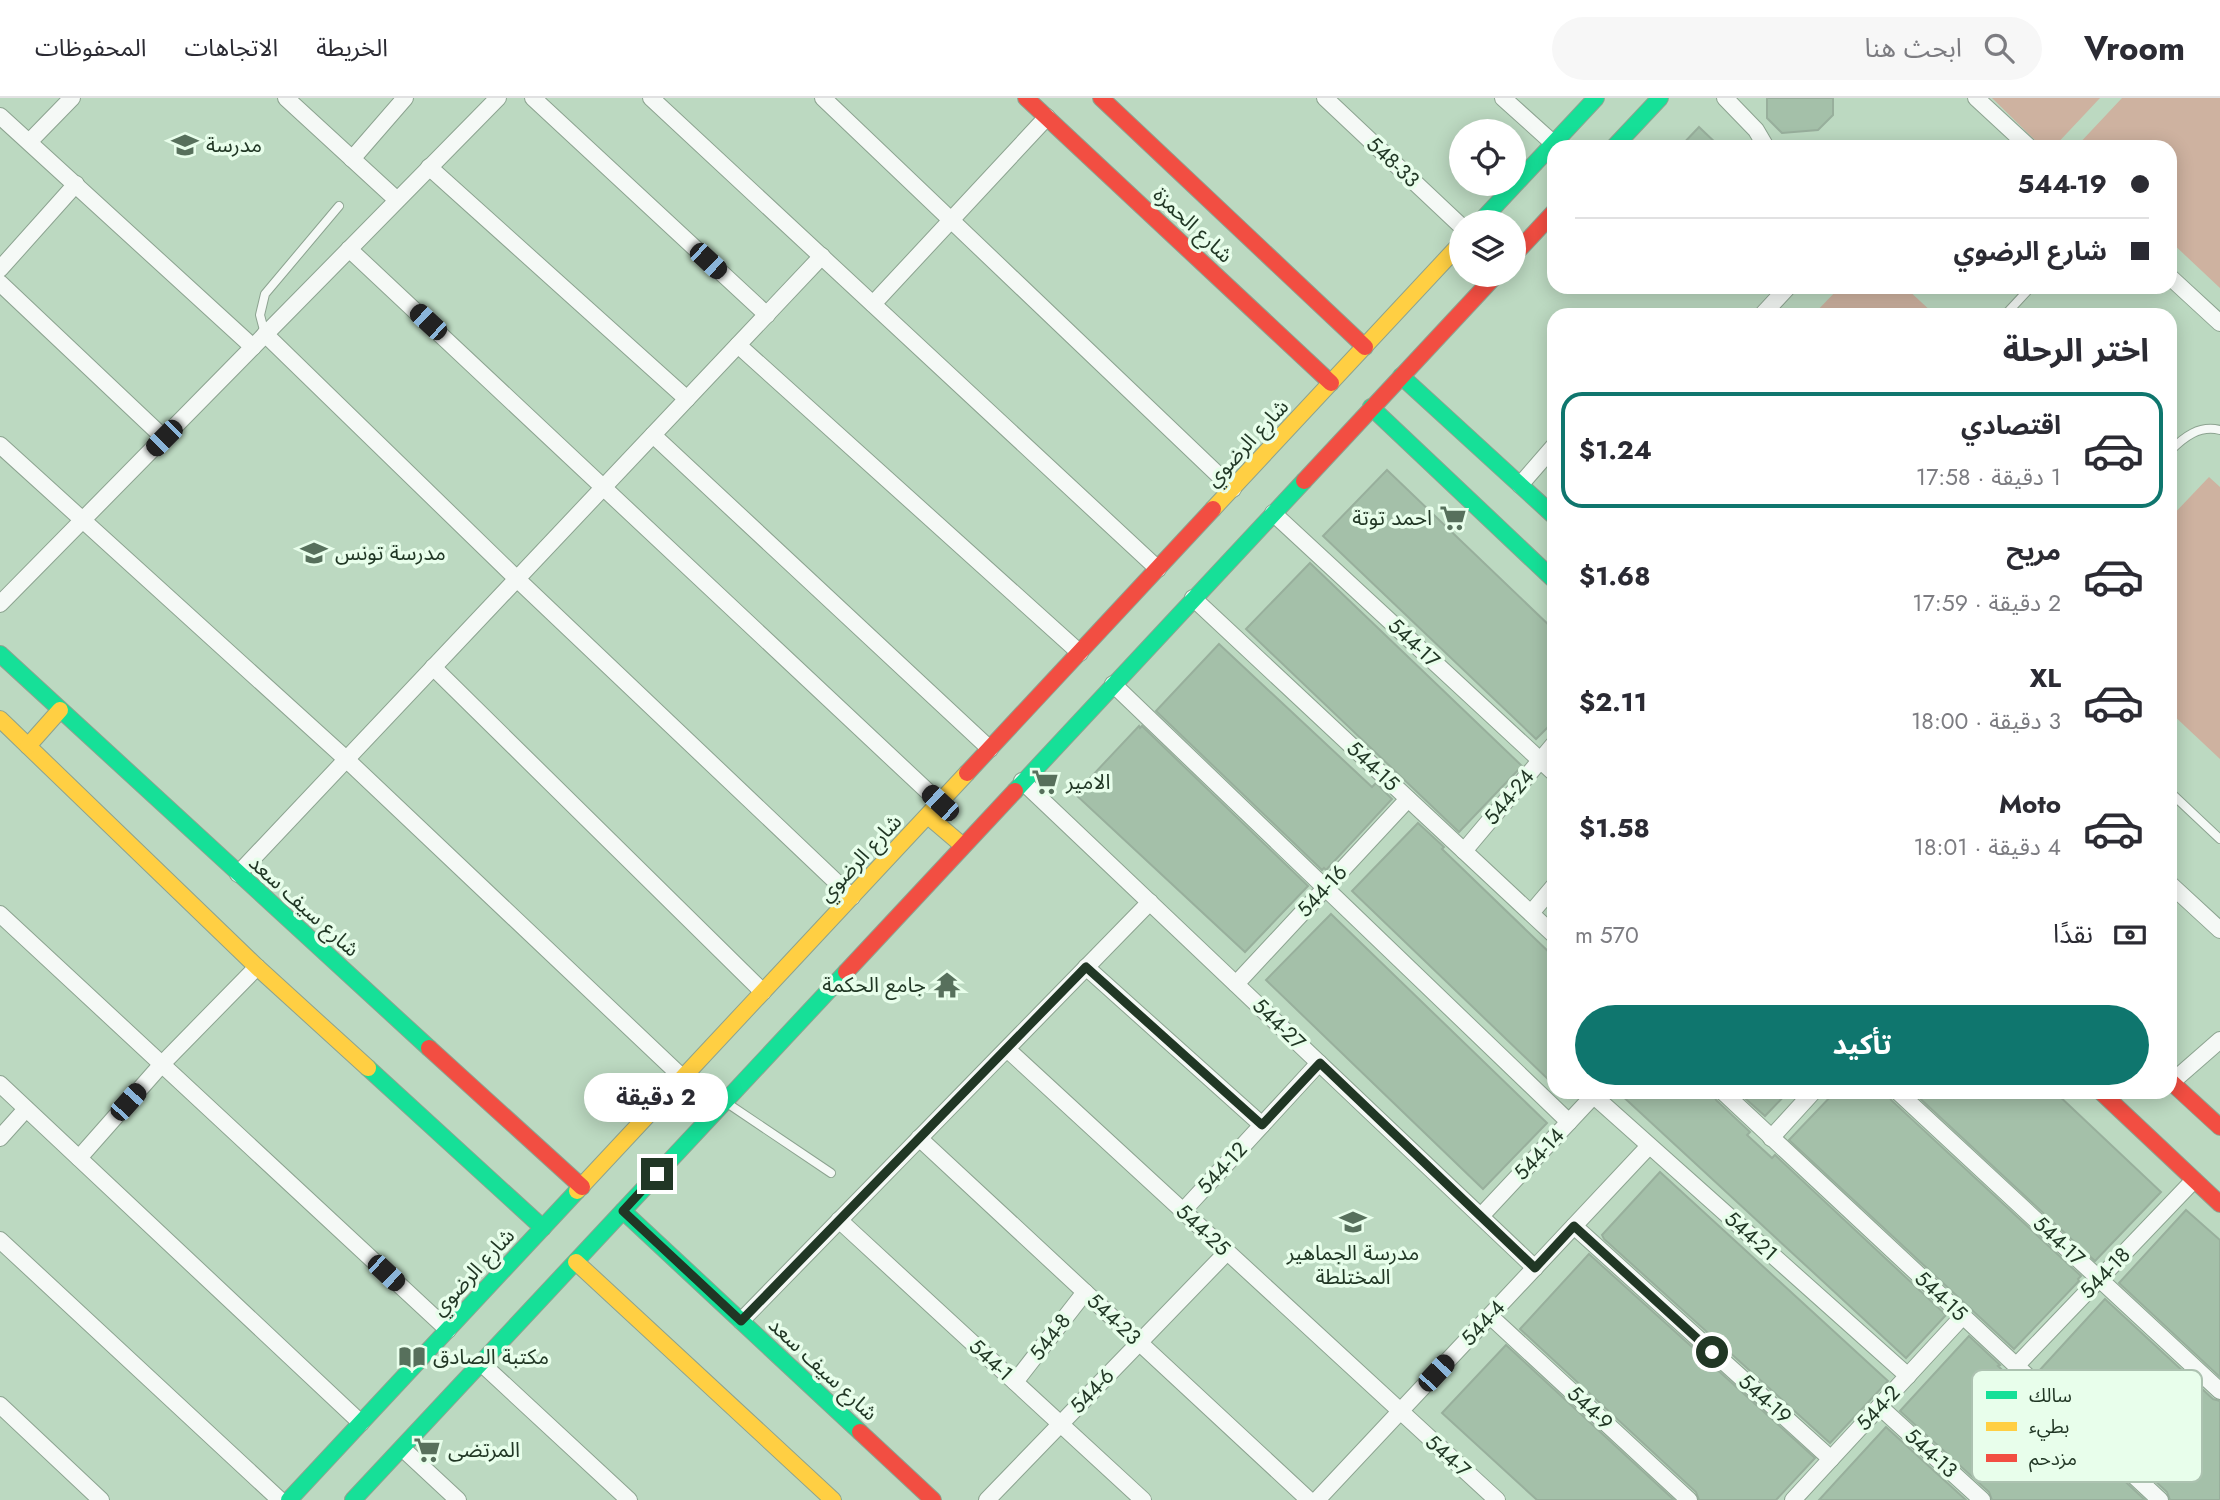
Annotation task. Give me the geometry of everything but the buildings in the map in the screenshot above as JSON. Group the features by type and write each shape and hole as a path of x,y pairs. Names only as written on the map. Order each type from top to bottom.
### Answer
{"street":[{"path":"30,141 72,98"},
{"path":"286,98 397,200"},
{"path":"352,159 405,98"},
{"path":"0,604 498,98"},
{"path":"533,98 767,315"},
{"path":"651,98 1158,569"},
{"path":"823,98 1233,489"},
{"name":"شارع الحمزة","path":"1026,98 1331,383"},
{"name":"شارع الحمزة","path":"1101,98 1365,347"},
{"name":"548-33","path":"1325,98 1449,215"},
{"path":"1503,98 1549,140"},
{"path":"1557,140 1597,98"},
{"path":"1621,140 1660,98"},
{"path":"1725,98 1756,130 1762,140"},
{"path":"1976,98 2021,140"},
{"path":"0,116 253,347"},
{"path":"873,304 1047,117"},
{"path":"1491,210 1547,150"},
{"path":"429,167 687,399"},
{"path":"0,270 76,184"},
{"path":"1526,242 1547,220"},
{"path":"349,249 940,803"},
{"path":"238,874 822,256"},
{"name":"شارع الرضوي","path":"289,1500 1449,256"},
{"path":"0,283 164,438"},
{"path":"2177,283 2220,323"},
{"path":"353,1500 1485,287"},
{"path":"1768,308 1782,294"},
{"path":"265,334 517,579 852,897"},
{"path":"738,345 1080,653"},
{"path":"1401,376 1547,510"},
{"path":"1371,407 1547,573"},
{"path":"653,435 990,749"},
{"path":"0,445 346,759 683,1078"},
{"path":"1520,485 1547,454"},
{"name":"544-17","path":"1273,513 1547,766"},
{"name":"544-15","path":"1193,598 1547,928"},
{"name":"شارع سيف سعد","path":"0,654 582,1187"},
{"path":"433,667 763,992"},
{"path":"1113,684 1569,1122"},
{"path":"28,746 61,710"},
{"path":"1,723 257,967 543,1228"},
{"name":"544-24","path":"1464,851 1547,752"},
{"name":"544-27","path":"1022,781 1535,1268"},
{"name":"544-16","path":"1236,984 1408,799"},
{"path":"928,816 962,845"},
{"path":"2177,890 2220,930"},
{"path":"1531,913 1547,894"},
{"path":"741,1321 1150,902"},
{"path":"0,914 448,1330"},
{"path":"79,1158 162,1064 257,967"},
{"path":"1086,967 1262,1125"},
{"path":"2177,1077 2220,1040"},
{"name":"544-25","path":"1007,1049 1400,1412"},
{"name":"544-12","path":"1182,1211 1320,1063"},
{"path":"0,1084 361,1423"},
{"path":"2177,1087 2220,1126"},
{"name":"544-14","path":"1481,1216 1591,1099"},
{"name":"544-21","path":"1601,1099 1649,1146 1908,1376"},
{"name":"544-15","path":"1730,1099 2021,1370"},
{"path":"1771,1138 1807,1099"},
{"name":"544-17","path":"1906,1099 2197,1370"},
{"path":"2108,1099 2220,1204"},
{"path":"0,1138 26,1109"},
{"name":"544-23","path":"919,1138 1309,1500"},
{"name":"544-4","path":"1317,1500 1649,1146"},
{"name":"544-18","path":"2017,1366 2194,1180"},
{"name":"شارع سيف سعد","path":"623,1211 933,1500"},
{"name":"544-1","path":"839,1220 1143,1500"},
{"name":"544-19","path":"1574,1226 1831,1459"},
{"path":"0,1240 280,1500"},
{"name":"544-6","path":"987,1500 1227,1252"},
{"path":"576,1262 833,1500"},
{"name":"544-8","path":"1015,1382 1085,1292"},
{"name":"544-9","path":"1490,1315 1689,1500"},
{"name":"544-2","path":"1796,1499 1964,1317"},
{"path":"481,1363 629,1500"},
{"name":"544-17","path":"2202,1374 2220,1391"},
{"path":"0,1405 101,1500"},
{"name":"544-13","path":"1880,1406 1982,1500"},
{"name":"544-7","path":"1400,1412 1497,1500"},
{"path":"402,1448 458,1500"},
{"name":"544-15","path":"2141,1482 2160,1500"}],"lane":[{"path":"265,334 260,315 265,295 339,206"},
{"path":"2012,308 2024,294"},
{"path":"2177,444 2185,436 2211,428 2220,430"},
{"path":"2177,799 2220,839"},
{"path":"725,1101 831,1172"}],"shaded area":[{"path":"1992,98 2100,98 2061,140 2035,140"},
{"path":"2122,98 2220,98 2220,288 2177,248 2177,140 2083,140"},
{"path":"1833,294 1912,294 1928,308 1820,308"},
{"path":"2209,477 2220,487 2220,759 2177,719 2177,511"}],"traffic: fast":[{"path":"1557,140 1596,98"},
{"path":"1621,140 1660,98"},
{"path":"1491,210 1547,150"},
{"path":"1401,376 1547,510"},
{"path":"1371,407 1547,573"},
{"path":"1015,791 1304,481"},
{"path":"0,654 429,1048"},
{"path":"353,1500 846,972"},
{"path":"368,1068 543,1228"},
{"path":"289,1500 577,1191"},
{"path":"623,1211 860,1432"}],"traffic: slow":[{"path":"1213,509 1449,256"},
{"path":"28,746 60,710"},
{"path":"0,719 257,967 368,1068"},
{"path":"577,1191 967,773"},
{"path":"928,816 962,845"},
{"path":"576,1262 833,1500"}],"traffic: jam":[{"path":"1026,98 1331,383"},
{"path":"1101,98 1365,347"},
{"path":"1526,242 1547,220"},
{"path":"1304,481 1485,287"},
{"path":"967,773 1213,509"},
{"path":"846,972 1015,791"},
{"path":"429,1048 582,1187"},
{"path":"2177,1087 2220,1127"},
{"path":"2108,1099 2220,1204"},
{"path":"860,1432 933,1500"}],"place":[{"name":"مدرسة","path":"185,145"},
{"name":"احمد توتة","path":"1453,518"},
{"name":"مدرسة تونس","path":"314,553"},
{"name":"الامير","path":"1045,782"},
{"name":"جامع الحكمة","path":"947,985"},
{"name":"مدرسة الجماهير المختلطة","path":"1353,1222"},
{"name":"مكتبة الصادق","path":"412,1357"},
{"name":"المرتضى","path":"427,1450"}],"route":[{"path":"657,1174 623,1211 741,1321 1086,967 1262,1125 1320,1063 1535,1268 1574,1226 1712,1352"}]}
